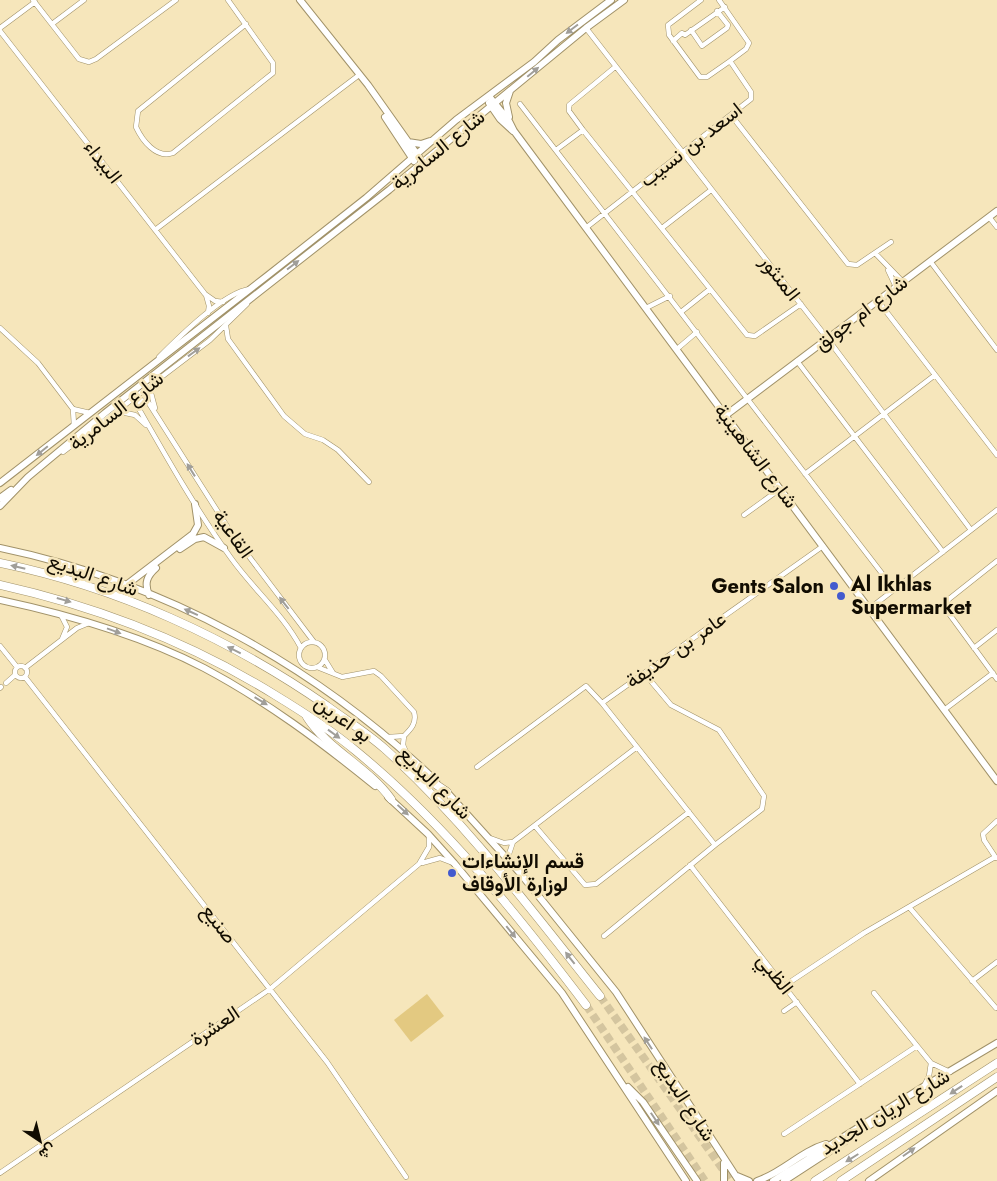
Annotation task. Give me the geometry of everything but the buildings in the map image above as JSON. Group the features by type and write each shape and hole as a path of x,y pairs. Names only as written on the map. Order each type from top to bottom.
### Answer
{"highway":[{"name":"بو اعرين","path":"0,564 62,579 110,594 217,641 283,677 384,748 456,821 506,878 600,996"},
{"name":"بو اعرين","path":"0,585 77,604 170,638 225,665 305,713 356,750 418,806 451,839 494,889 586,1006"},
{"path":"305,713 320,734 379,785 391,799"},
{"path":"384,748 447,792"},
{"name":"شارع الريان الجديد","path":"815,1181 997,1063"},
{"name":"شارع الريان الجديد","path":"840,1181 997,1077"}],"street":[{"path":"52,24 84,0"},
{"path":"0,30 34,1 79,59 91,62 176,0"},
{"path":"300,0 359,75 420,164"},
{"name":"شارع السامرية","path":"0,483 251,289 401,169 443,131 611,0"},
{"name":"شارع السامرية","path":"0,506 28,476 420,164 586,28 624,0"},
{"path":"701,0 668,25 667,32 700,77 707,77 730,61 746,48 749,43 720,0"},
{"path":"231,1 273,63 273,73 173,153 164,155 154,151 136,127 138,111 246,24"},
{"path":"673,41 682,33 685,35 724,7"},
{"path":"691,30 702,46 728,28 717,11"},
{"name":"المنثور","path":"586,28 801,304 971,530"},
{"name":"البيداء","path":"0,30 205,294 209,302 208,313"},
{"name":"اسعد بن نسيب","path":"587,227 749,101 752,94 730,61"},
{"path":"615,67 569,105 569,111 583,130 744,332 752,337 801,304"},
{"path":"156,230 359,75"},
{"path":"510,91 506,103 510,121"},
{"name":"شارع الشاهينية","path":"488,96 500,119 514,131 587,227 997,781"},
{"name":"شارع الشاهينية","path":"493,104 510,121 514,131"},
{"name":"شارع الشاهينية","path":"520,104 670,296 894,589"},
{"path":"476,118 488,115 500,119"},
{"path":"731,115 850,266 857,265 891,242"},
{"path":"556,150 583,130"},
{"path":"407,145 424,143 443,131"},
{"path":"401,169 405,161 407,145"},
{"path":"662,228 711,190"},
{"name":"شارع ام جولق","path":"726,415 997,211"},
{"path":"989,217 997,227"},
{"path":"304,247 309,253"},
{"path":"875,254 903,282"},
{"path":"930,261 997,350"},
{"path":"888,269 896,287"},
{"name":"شارع السامرية","path":"150,367 170,346 208,313 238,292 251,289"},
{"path":"681,312 710,289"},
{"name":"البيداء","path":"205,294 212,300 223,302"},
{"path":"646,308 670,296"},
{"name":"شارع السامرية","path":"46,462 57,457 155,380 215,336 242,310 250,298"},
{"path":"878,301 997,455"},
{"path":"226,326 228,339 284,416 305,434 323,440 338,450 369,482"},
{"path":"0,328 38,363 73,409 74,426"},
{"path":"677,349 697,332"},
{"path":"215,336 228,339"},
{"path":"797,361 943,552"},
{"path":"805,474 934,375"},
{"name":"القاعية","path":"155,380 151,389 152,400 161,421"},
{"name":"القاعية","path":"301,648 293,634 224,548 195,504 138,407 139,401 146,400 232,534 314,642"},
{"path":"73,409 90,413"},
{"name":"القاعية","path":"116,411 135,415 155,436"},
{"path":"0,498 28,476"},
{"path":"744,515 780,489"},
{"path":"125,586 193,534 198,525 195,504"},
{"path":"869,609 997,510"},
{"path":"149,595 146,583 148,575 190,542 207,537 224,548"},
{"path":"0,543 11,550"},
{"name":"عامر بن حذيفة","path":"602,702 822,546"},
{"name":"شارع البديع","path":"0,548 75,566 205,618 251,642 338,698 406,752 447,792 487,836 616,992 737,1178"},
{"path":"997,561 949,599 946,605 947,611 997,679"},
{"name":"شارع البديع","path":"0,600 60,613 90,622 162,649 204,668 294,722 391,799 428,834 454,863 562,994 623,1083 686,1181"},
{"path":"60,613 67,626 61,641"},
{"path":"25,668 79,626 90,622"},
{"path":"974,648 997,630"},
{"path":"334,674 325,660 324,648 314,642 301,648 299,653 302,663 306,667 317,667 334,674 342,677 350,677 370,671 382,676 414,712 414,725 404,736 403,745 406,752"},
{"path":"0,646 16,667 15,676 6,683"},
{"path":"317,667 325,660"},
{"path":"16,667 21,666 25,668"},
{"path":"15,676 24,677 27,673 25,668"},
{"path":"604,936 762,809 764,796 719,730 671,705 644,673"},
{"path":"944,710 992,673"},
{"name":"صنيع","path":"24,677 328,1062 406,1177"},
{"path":"476,766 586,686 602,702 715,845"},
{"path":"388,737 404,736"},
{"path":"507,860 513,842 637,747"},
{"path":"535,826 585,885 589,886 596,884 689,812"},
{"path":"784,986 864,932 996,858 984,840 984,834 997,822"},
{"name":"العشرة","path":"419,864 429,847 428,834"},
{"path":"487,836 495,841 513,842"},
{"name":"العشرة","path":"0,1173 270,989 419,864 429,859 440,858 454,863"},
{"name":"الظبي","path":"690,865 860,1084"},
{"path":"909,907 996,1008"},
{"path":"972,980 997,962"},
{"path":"874,993 931,1063 950,1072"},
{"path":"784,1011 797,1002"},
{"name":"شارع الريان الجديد","path":"773,1181 923,1087 997,1044"},
{"path":"784,1134 917,1046"},
{"path":"784,1181 913,1097 923,1087 929,1076 931,1063"},
{"path":"623,1083 640,1097 697,1181"},
{"name":"شارع الريان الجديد","path":"869,1181 997,1091"},
{"path":"757,1181 773,1174 813,1148 835,1142"},
{"path":"723,1158 725,1169 724,1181"},
{"path":"737,1178 750,1181"}],"shaded area":[{"path":"427,994 444,1016 411,1042 394,1020"}],"tunnel":[{"path":"600,996 731,1181"},
{"path":"586,1005 705,1181"}],"place":[{"name":"Gents Salon","path":"834,586"},
{"name":"Al Ikhlas Supermarket","path":"841,596"},
{"name":"قسم الإنشاءات لوزارة الأوقاف","path":"452,873"}]}
